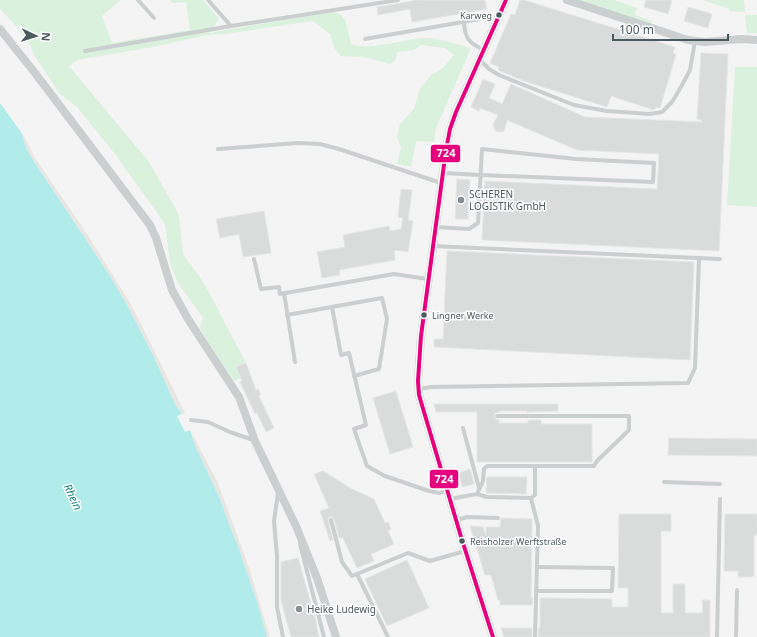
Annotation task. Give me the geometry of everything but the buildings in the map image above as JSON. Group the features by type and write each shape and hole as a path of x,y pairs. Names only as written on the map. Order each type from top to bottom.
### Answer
{"street":[{"path":"493,637 456,520 418,389 420,336 446,150 456,112 485,51 506,0"},
{"path":"568,0 688,40 705,42 757,40"},
{"path":"0,29 150,225 156,238 172,290 188,319 239,397 255,441 296,526 317,578 335,635"}],"lane":[{"path":"138,0 154,18"},
{"path":"208,0 231,26"},
{"path":"85,51 398,0"},
{"path":"365,38 480,19"},
{"path":"464,22 465,32 470,42 485,51"},
{"path":"480,60 499,75 574,105 607,111 650,114 662,112 672,102 690,70 695,41"},
{"path":"218,149 298,143 320,144 340,149 442,183"},
{"path":"436,227 469,229 478,223 481,175 482,149 576,159 654,163 653,182 481,175 443,173"},
{"path":"433,246 720,259"},
{"path":"254,259 261,289 279,287 280,294 394,274 428,279"},
{"path":"418,389 431,387 688,383 695,368 699,259"},
{"path":"284,293 295,362"},
{"path":"287,315 382,298 387,319 380,369 354,376"},
{"path":"332,307 342,355 349,353 366,425 354,429 367,466 385,476 429,491 440,493 448,490"},
{"path":"477,494 483,481 484,470 487,466 594,466 597,461 629,430 629,416 498,416"},
{"path":"191,420 208,422 255,441"},
{"path":"463,428 480,488"},
{"path":"535,466 534,495 531,498 538,526 535,637"},
{"path":"664,482 720,484"},
{"path":"279,491 274,521 277,551 277,607 284,637"},
{"path":"450,499 477,494 487,497 531,498"},
{"path":"717,637 720,499"},
{"path":"456,520 467,517 498,518"},
{"path":"331,520 342,562 352,576 408,553 430,561 466,551"},
{"path":"296,526 305,567 324,637"},
{"path":"536,591 612,591 613,568 537,567"},
{"path":"357,574 388,637"},
{"path":"736,637 737,590"}],"green space":[{"path":"0,0 121,0 102,16 112,43 190,30 186,2 173,3 170,0 203,0 219,19 209,33 335,12 344,18 351,44 368,46 428,38 471,48 436,128 434,142 416,141 411,167 397,164 401,148 397,136 400,124 414,109 420,89 431,75 443,68 454,55 445,48 421,45 414,50 397,52 396,59 390,64 364,57 341,56 335,49 330,34 313,21 224,34 207,35 153,47 77,60 69,66 149,162 179,215 183,254 204,283 246,363 236,367 241,378 234,381 200,327 203,318 178,283 170,263 165,224 115,154 77,107 60,94 34,55 31,47 16,26 0,9"},
{"path":"580,0 614,0 637,8 635,15 652,21 651,26"},
{"path":"703,0 744,0 745,12 729,11 729,9"},
{"path":"745,15 757,15 757,33 747,33"},
{"path":"735,67 757,67 757,207 727,205"}],"sand":[{"path":"21,132 35,158 87,234 132,306 185,413 182,414 175,404 154,357 127,305 110,276 27,150"},
{"path":"190,430 217,481 249,568 270,637 267,637 237,543 220,499 195,445"}],"water":[{"name":"Rhein","path":"0,103 21,132 27,150 35,163 110,276 154,357 175,404 182,414 177,416 185,432 190,430 195,445 220,499 237,543 267,637 0,637"}],"transit line":[{"name":"724","path":"493,637 462,540 419,395 418,381 421,336 450,129 456,112 506,0"}],"place":[{"name":"Karweg","path":"499,15"},
{"name":"SCHEREN LOGISTIK GmbH","path":"461,200"},
{"name":"Lingner Werke","path":"424,315"},
{"name":"Reisholzer Werftstraße","path":"462,541"},
{"name":"Heike Ludewig","path":"299,609"}]}
